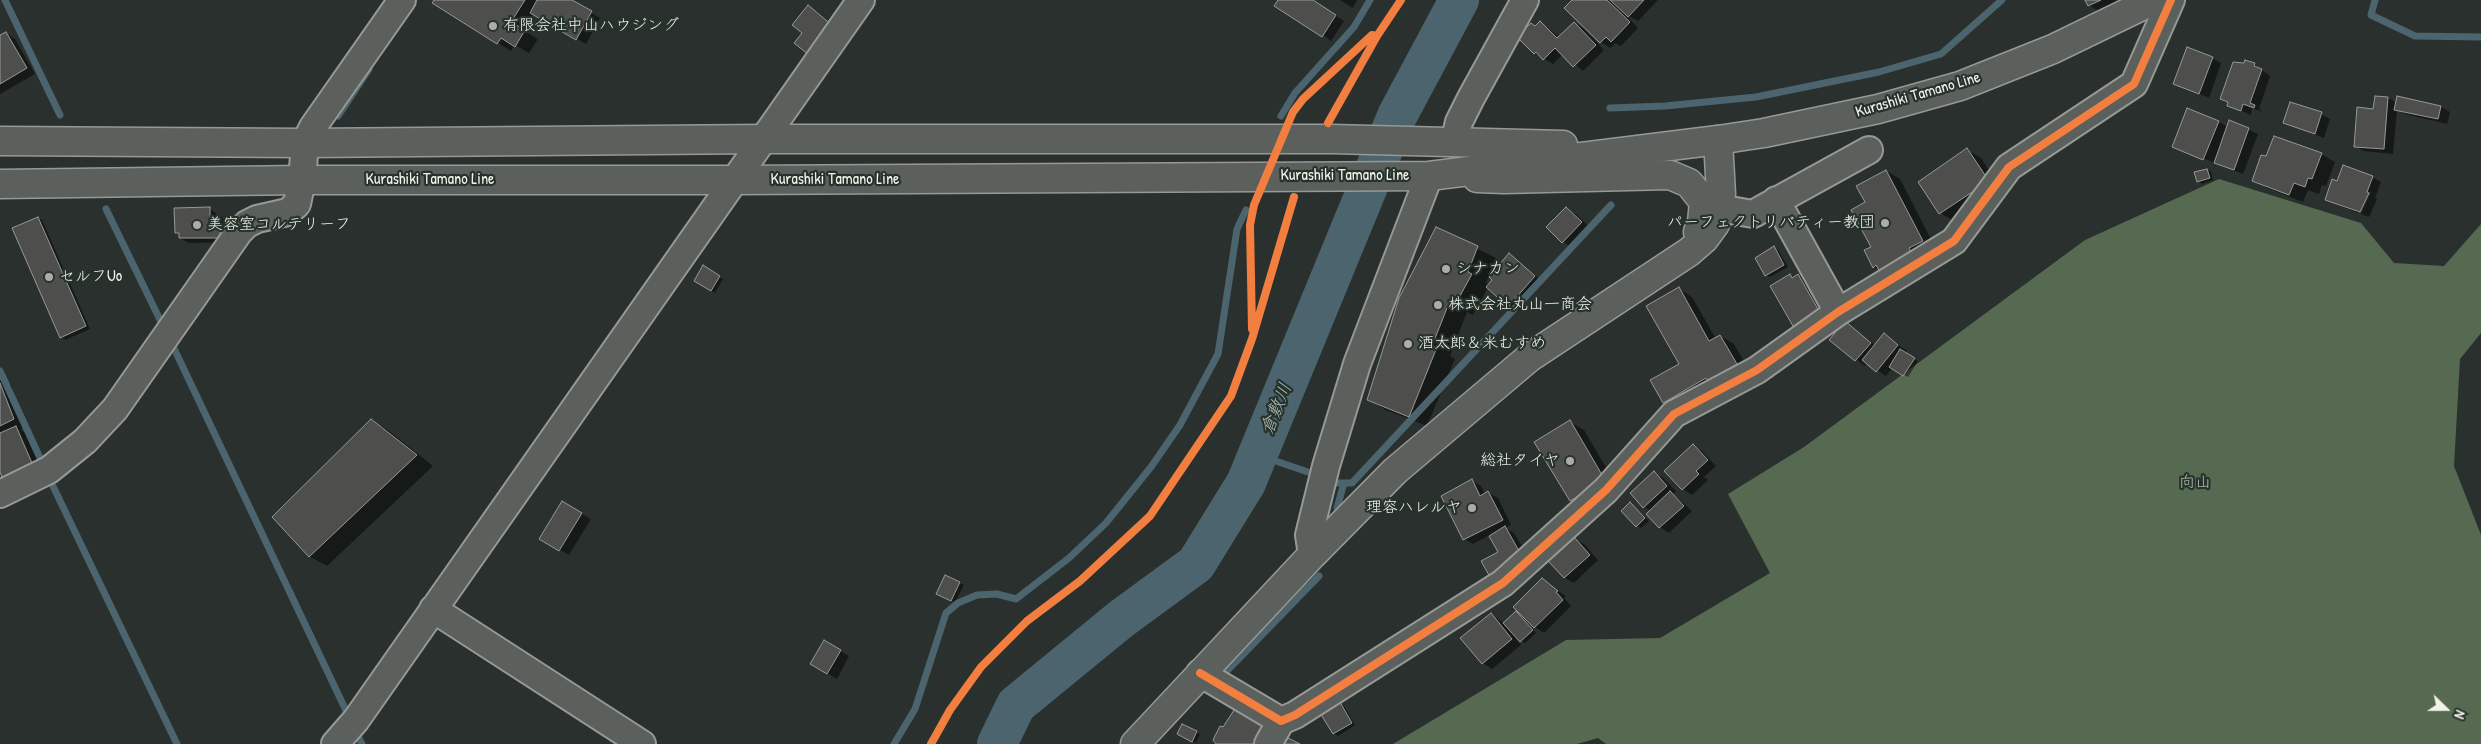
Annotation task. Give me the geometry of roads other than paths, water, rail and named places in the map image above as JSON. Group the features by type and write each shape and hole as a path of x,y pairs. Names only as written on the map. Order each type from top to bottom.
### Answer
{"main road":[{"name":"Kurashiki Tamano Line","path":"0,184 302,180 736,180 1429,176 1718,140 1764,133 1878,109 1960,86 2053,49 2154,0"},
{"name":"Kurashiki Tamano Line","path":"0,141 305,143 764,139 1332,139 1445,143 1668,146"},
{"path":"1134,744 1312,555 1395,471 1530,357 1689,252 1704,239 1714,224 1721,194 1718,140"},
{"path":"1429,176 1504,180 1670,175 1689,183 1704,202 1702,222 1689,252"}],"street":[{"path":"0,494 49,470 85,441 115,409 168,336 239,232 247,224 257,219 288,212 297,204 302,180 305,143 313,127 402,0"},
{"path":"346,731 861,0"},
{"path":"1445,143 1459,122 1470,98 1525,0"},
{"path":"1268,744 1281,722 1503,583 1606,490 1674,414 1758,370 1838,312 1954,241 2009,167 2134,84 2171,0"},
{"path":"1718,208 1753,214 1869,150"},
{"path":"1312,555 1309,535 1328,457 1357,364 1429,176"},
{"path":"1776,200 1838,312"},
{"path":"433,609 642,744"},
{"path":"1200,673 1281,722"}],"waterway":[{"path":"5,0 60,115"},
{"path":"1281,116 1295,93 1354,27 1370,0"},
{"name":"倉敷川","path":"997,744 1016,705 1121,619 1196,564 1246,483 1397,116 1459,0"},
{"path":"1610,108 1665,106 1756,97 1879,72 1941,54 2002,0"},
{"path":"2375,0 2371,15 2415,36 2481,37"},
{"path":"338,116 369,69"},
{"path":"1338,483 1352,483 1611,205"},
{"path":"106,209 164,328"},
{"path":"894,744 915,709 946,613 958,603 977,595 997,594 1016,599 1069,558 1106,523 1151,467 1180,425 1218,354 1237,229 1246,210"},
{"path":"170,340 350,719"},
{"path":"0,371 41,460"},
{"path":"1258,455 1308,472"},
{"path":"50,480 177,744"},
{"path":"1337,508 1344,483"},
{"path":"1222,676 1319,576"},
{"path":"354,729 362,744"}],"place":[{"name":"有限会社中山ハウジング","path":"493,26"},
{"name":"パーフェクトリバティー教団","path":"1885,223"},
{"name":"美容室コルテリーフ","path":"197,225"},
{"name":"シナカン","path":"1446,269"},
{"name":"セルフUo","path":"49,277"},
{"name":"株式会社丸山一商会","path":"1438,305"},
{"name":"酒太郎＆米むすめ","path":"1408,344"},
{"name":"総社タイヤ","path":"1570,461"},
{"name":"理容ハレルヤ","path":"1472,508"}],"park label":[{"name":"向山","path":"2195,483"}]}
